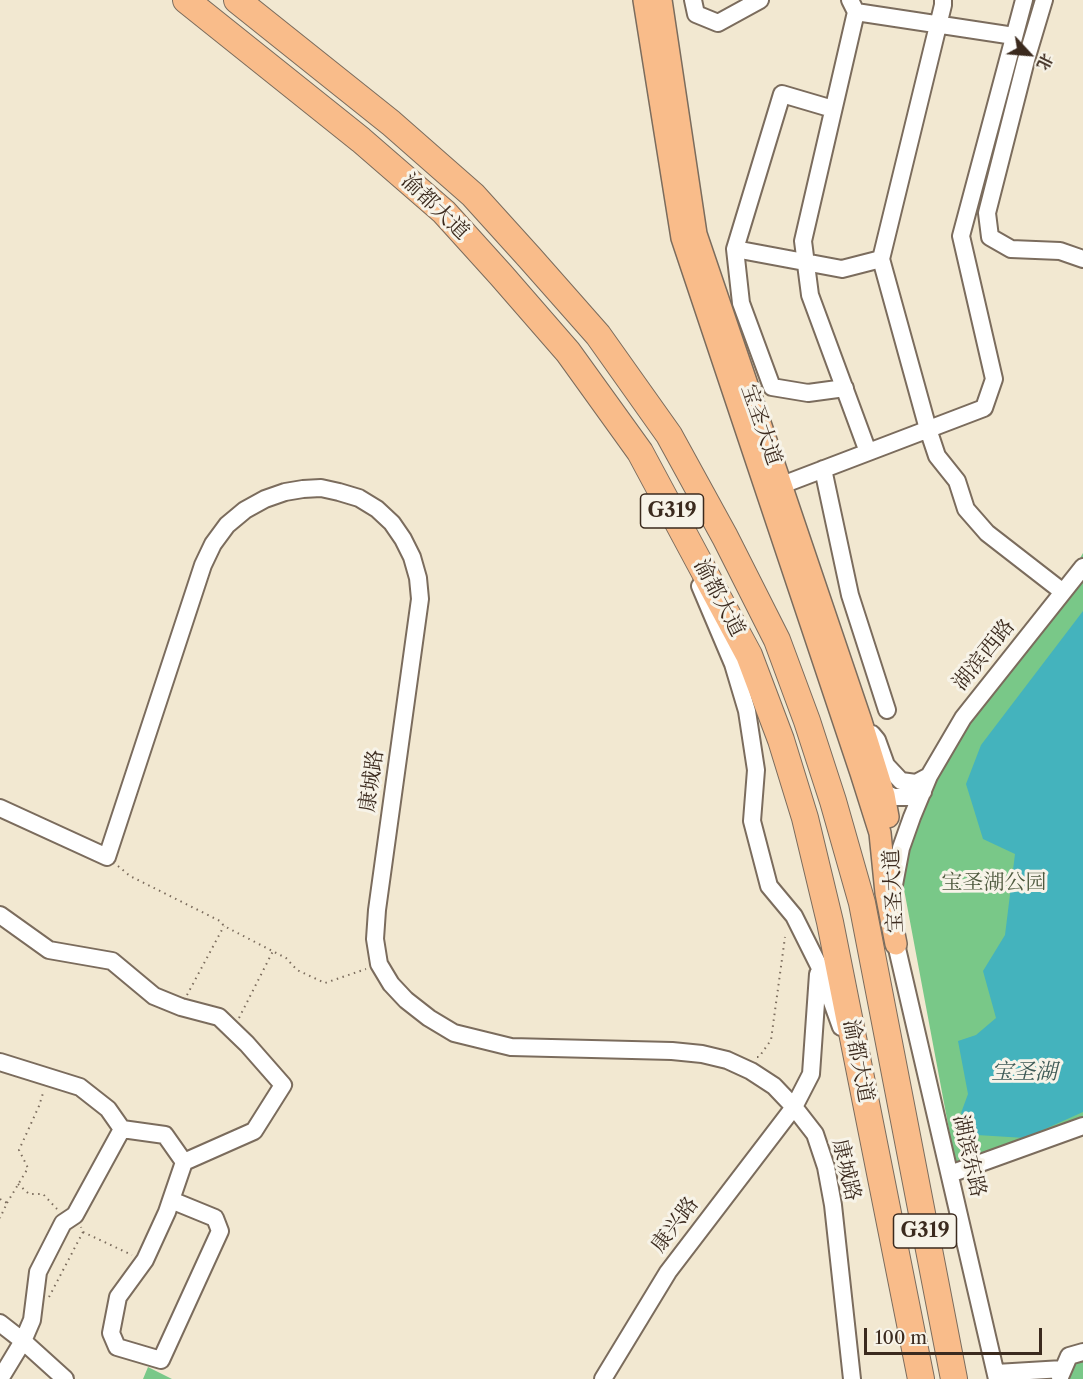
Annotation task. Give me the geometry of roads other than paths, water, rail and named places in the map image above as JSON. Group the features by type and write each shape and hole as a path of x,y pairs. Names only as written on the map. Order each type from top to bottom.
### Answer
{"highway":[{"name":"渝都大道","path":"186,0 361,140 444,212 568,352 640,452 749,655 781,740 805,818 830,922 921,1379"},
{"name":"渝都大道","path":"237,0 391,123 473,195 531,258 598,335 669,435 725,537 777,640 833,801 862,903 954,1379"},
{"path":"896,1082 947,1270 969,1379"},
{"path":"883,1184 895,1330 904,1379"}],"main road":[{"name":"宝圣大道","path":"644,0 681,238 880,833 886,893 896,944"},
{"name":"宝圣大道","path":"661,0 696,234 883,792 891,830 896,944"}],"street":[{"path":"693,0 696,14 718,23 760,0"},
{"path":"943,0 881,259 937,456 957,481 966,509 987,533 1063,592"},
{"path":"782,485 984,408 994,379 961,236 1024,0"},
{"path":"1044,0 1026,60 987,213 988,225 990,237 1011,249 1060,251 1083,258"},
{"path":"868,452 810,295 803,241 833,109 853,6 938,24 1014,36"},
{"path":"833,109 782,94 735,249 741,303 772,387 808,393 845,388"},
{"path":"735,249 842,269 881,259"},
{"path":"823,469 850,595 887,710"},
{"name":"康城路","path":"0,808 107,857 202,565 226,525 245,510 265,499 303,489 321,488 339,492 359,498 377,509 392,523 403,538 418,578 420,599 377,910 375,939 379,964 391,984 406,1000 429,1018 454,1033 511,1047 672,1051 702,1054 727,1060 751,1071 774,1086 794,1107 814,1134 826,1167 833,1205 852,1379"},
{"path":"680,526 694,573 733,664 747,711 756,770 752,821 769,886 794,916 819,966 864,1090"},
{"name":"湖滨西路","path":"893,890 901,848 926,784 963,718 1083,567"},
{"path":"861,721 877,740 886,765 901,781 926,784"},
{"path":"861,773 876,789 894,797 912,797 926,784"},
{"path":"0,915 50,950 112,961 154,996 181,1007 219,1017 247,1044 283,1085 254,1131 184,1162 171,1200 145,1260 118,1297 111,1334 117,1347 161,1360 220,1232 215,1218 171,1200"},
{"name":"湖滨东路","path":"896,944 997,1376"},
{"name":"康兴路","path":"603,1379 668,1272 794,1107 811,1074 819,966"},
{"path":"0,1062 80,1087 108,1109 123,1129 165,1135 184,1162"},
{"path":"950,1174 1083,1126"},
{"path":"0,1379 23,1341 32,1320 38,1272 63,1223 75,1215 123,1129"},
{"path":"0,1323 64,1379"},
{"path":"997,1376 1061,1374 1069,1356 1083,1352"}],"water":[{"name":"宝圣湖","path":"1083,611 1083,1112 1025,1138 977,1135 961,1113 968,1094 958,1041 976,1035 996,1018 983,971 1005,935 1015,854 983,839 966,784 981,745"}],"park label":[{"name":"宝圣湖公园","path":"994,883"}]}
